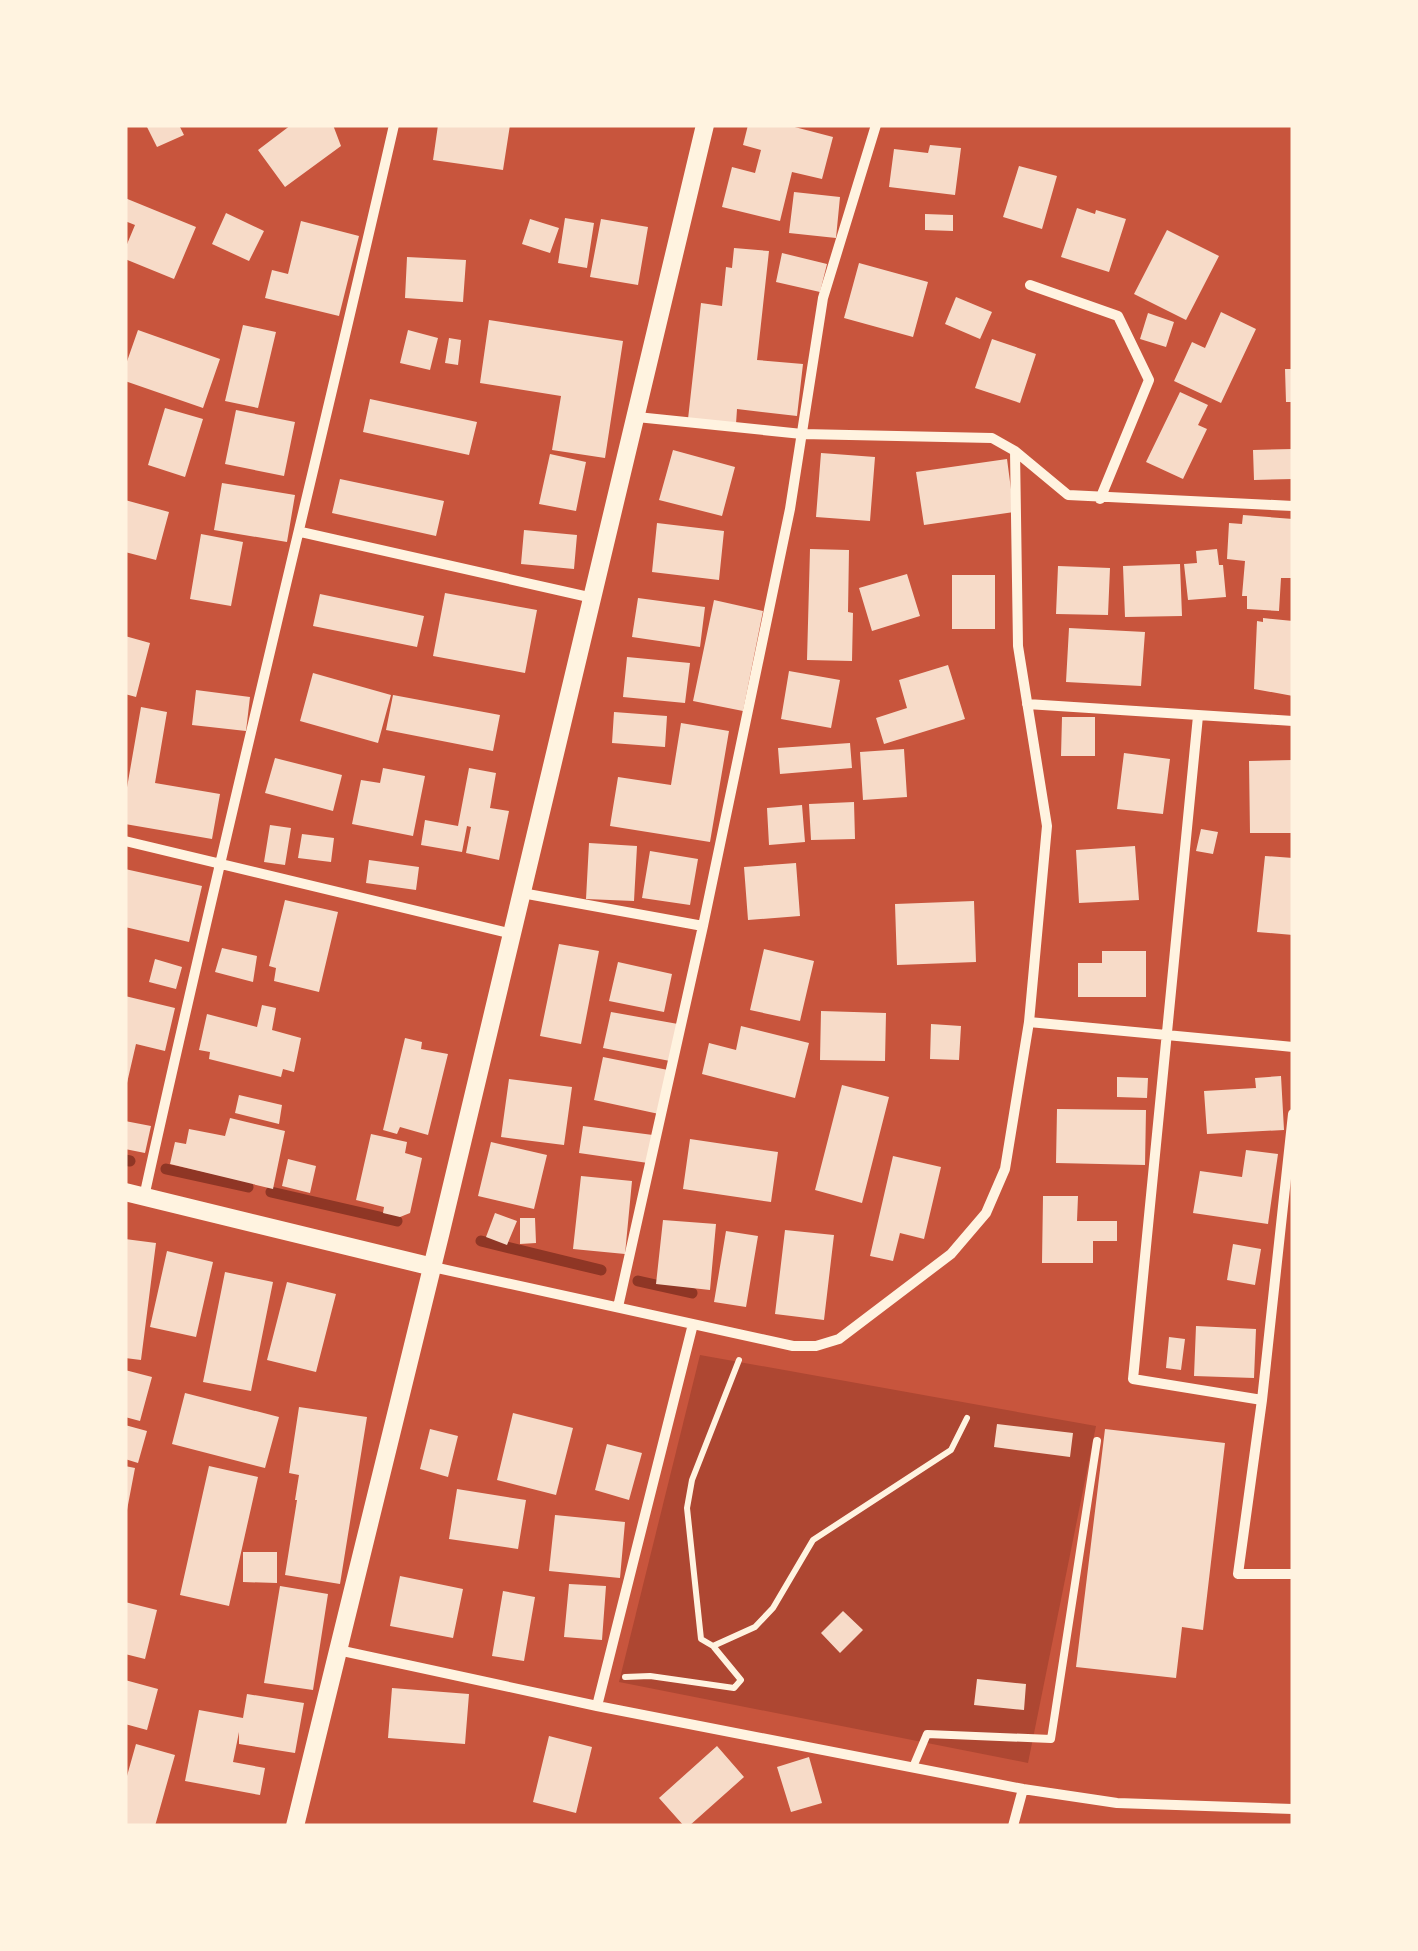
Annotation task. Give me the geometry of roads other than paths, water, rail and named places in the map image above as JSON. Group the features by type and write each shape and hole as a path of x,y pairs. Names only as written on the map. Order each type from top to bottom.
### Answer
{"street":[{"path":"394,125 301,532 134,1194 433,1267 793,1346 816,1346 838,1339 951,1254 986,1213 1005,1169 1029,1022 1046,826 1018,646 1014,451"},
{"path":"296,1826 705,125"},
{"path":"618,1307 790,509 824,298 876,125"},
{"path":"1030,285 1118,316 1150,380 1100,499"},
{"path":"637,417 802,434 992,438 1068,495 1293,506"},
{"path":"301,532 593,598"},
{"path":"1027,704 1293,721"},
{"path":"1198,716 1133,1378 1262,1400"},
{"path":"125,841 513,934"},
{"path":"522,892 703,926"},
{"path":"1029,1022 1293,1047"},
{"path":"1293,1114 1262,1400 1238,1574 1293,1574"},
{"path":"597,1706 693,1324"},
{"path":"338,1650 597,1706 1023,1788 1117,1803 1293,1809"},
{"path":"1014,1826 1023,1788"}],"lane":[{"path":"913,1767 927,1734 1051,1739 1097,1441"}],"waterway":[{"path":"125,1160 130,1161"},
{"path":"166,1169 248,1187"},
{"path":"271,1192 397,1221"},
{"path":"481,1241 601,1270"},
{"path":"638,1281 692,1293"}]}
